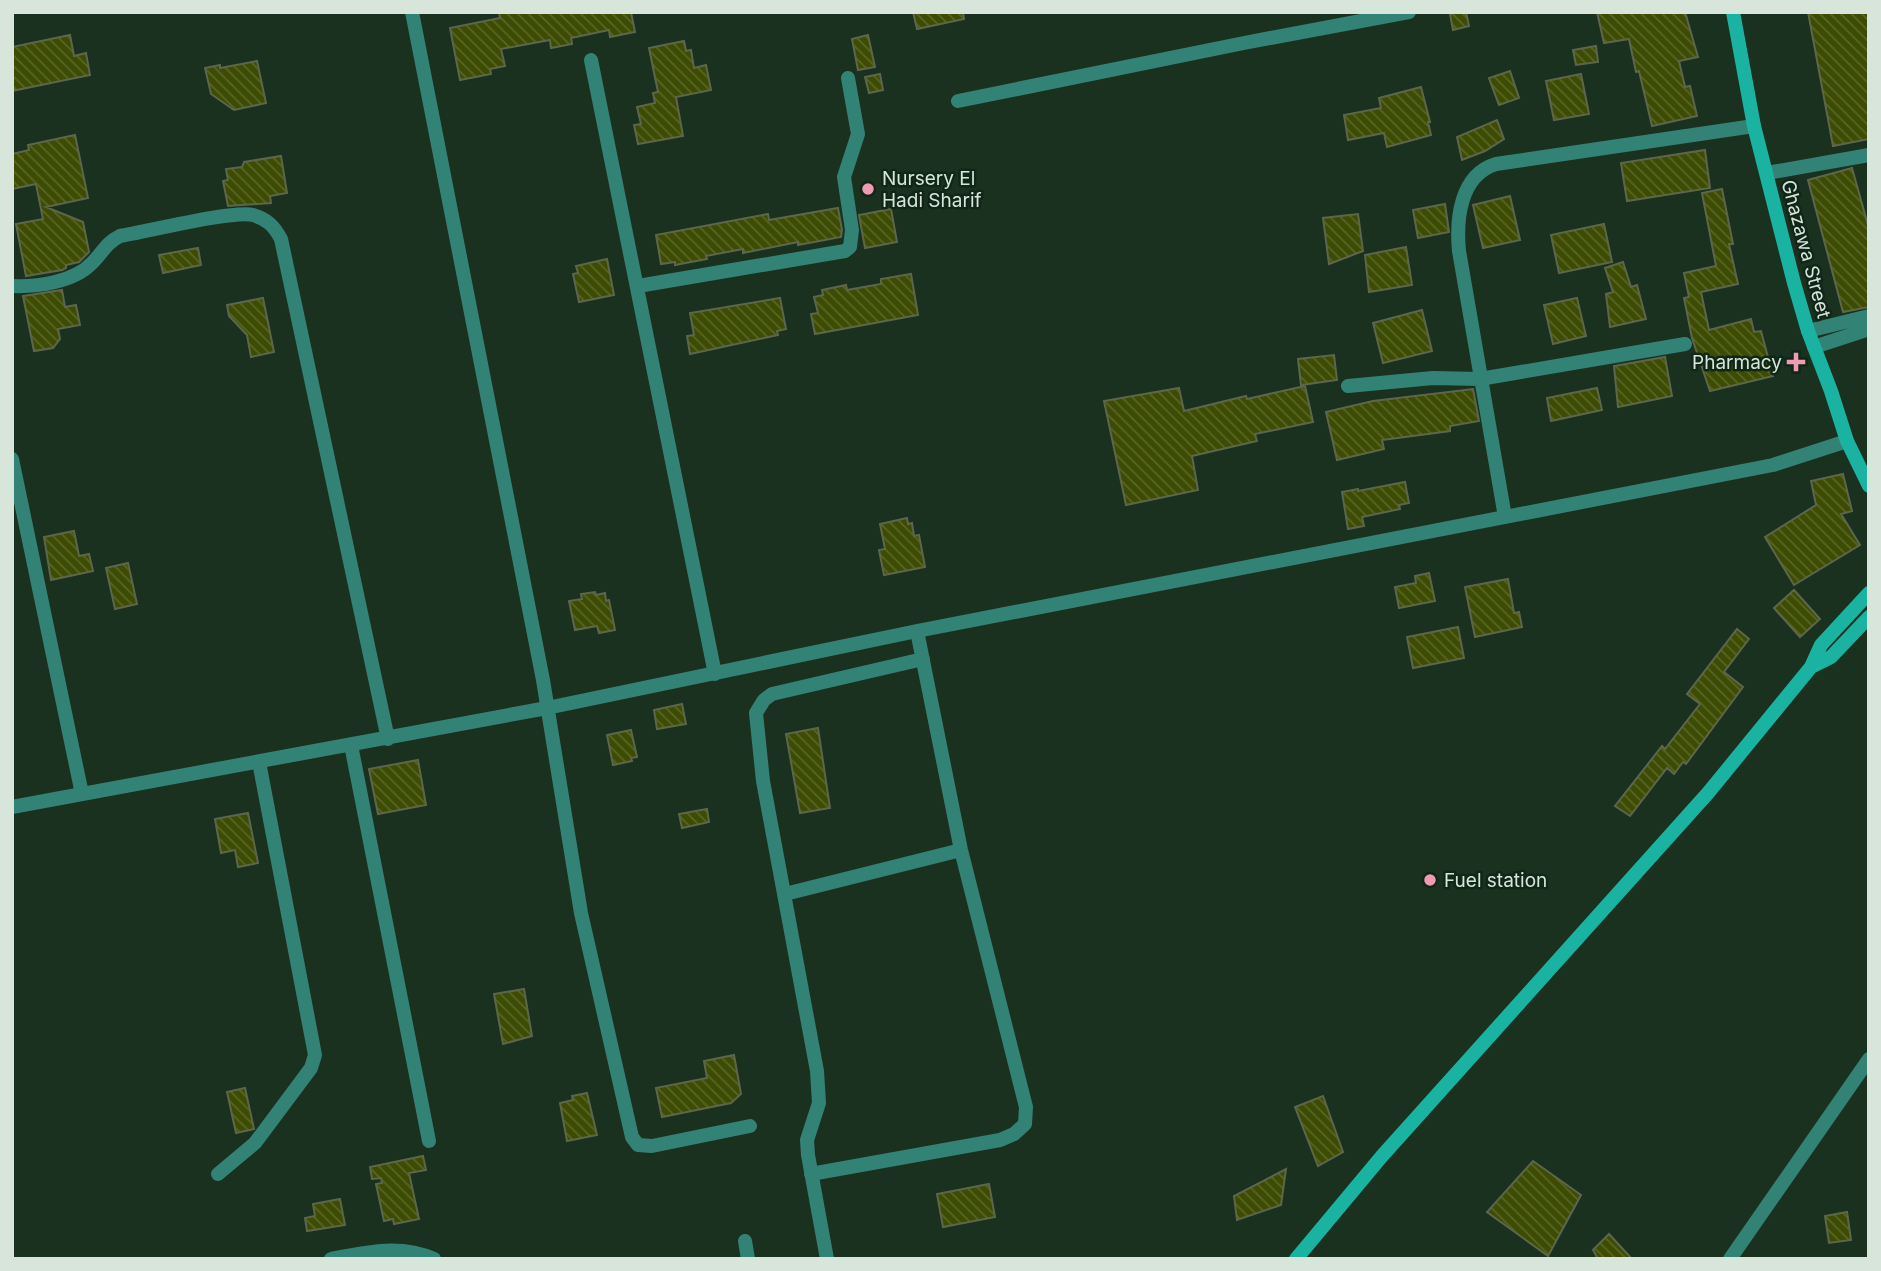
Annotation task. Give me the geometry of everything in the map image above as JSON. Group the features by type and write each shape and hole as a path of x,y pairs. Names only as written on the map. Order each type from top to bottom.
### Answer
{"main road":[{"name":"Ghazawa Street","path":"1734,12 1754,126 1808,331 1847,441 1869,486"},
{"path":"1296,1259 1381,1156 1708,793 1811,667 1821,645 1866,596 1869,581"},
{"path":"1811,667 1831,657 1868,618"}],"street":[{"path":"412,12 547,708 581,913 632,1138 638,1145 652,1146 750,1126"},
{"path":"958,101 1409,12"},
{"path":"591,60 715,674"},
{"path":"638,286 845,251 850,247 852,230 844,177 858,134 848,78"},
{"path":"1505,517 1457,234 1464,196 1477,174 1496,164 1754,126"},
{"path":"1767,173 1869,155"},
{"path":"12,286 55,281 77,274 92,263 108,242 120,236 244,213 266,220 274,226 281,239 388,739"},
{"path":"1808,331 1869,316"},
{"path":"1814,347 1869,329"},
{"path":"1348,386 1433,379 1480,379 1685,344"},
{"path":"12,807 388,739 917,631 1773,465 1847,441"},
{"path":"12,459 17,508 82,794"},
{"path":"811,1174 1000,1140 1014,1134 1025,1124 1026,1107 961,850 917,631"},
{"path":"827,1259 807,1140 818,1103 817,1070 762,768 756,713 764,700 772,694 923,659"},
{"path":"351,745 429,1141"},
{"path":"218,1174 255,1143 311,1068 315,1055 260,762"},
{"path":"785,894 961,850"},
{"path":"1730,1259 1869,1059"},
{"path":"745,1241 748,1259"},
{"path":"331,1259 377,1250 410,1251 434,1259"}],"building":[{"path":"499,12 631,12 635,32 610,37 609,30 571,38 572,44 551,48 550,40 501,49 505,66 490,69 491,74 460,80 450,28 500,18"},
{"path":"913,12 963,12 964,19 917,29"},
{"path":"1466,12 1469,26 1453,30 1450,14"},
{"path":"1597,12 1685,12 1698,57 1679,61 1685,87 1690,86 1697,116 1652,126 1629,39 1604,43"},
{"path":"1808,12 1869,12 1869,139 1833,146"},
{"path":"70,35 74,56 86,53 90,75 12,91 12,47"},
{"path":"868,35 875,67 858,70 852,39"},
{"path":"684,41 686,51 691,50 694,68 706,65 711,90 676,97 683,136 638,144 634,125 641,124 637,107 655,103 653,93 658,92 649,48"},
{"path":"1596,46 1598,62 1576,65 1573,50"},
{"path":"257,61 266,103 234,110 211,94 205,68"},
{"path":"1510,71 1519,98 1499,105 1489,78"},
{"path":"880,74 883,90 869,93 865,77"},
{"path":"1581,74 1589,114 1554,120 1546,81"},
{"path":"1421,87 1431,135 1387,147 1384,133 1348,140 1344,115 1381,108 1379,98"},
{"path":"1497,120 1504,139 1485,151 1462,160 1457,137"},
{"path":"75,135 88,198 46,207 83,222 89,252 79,262 66,265 62,270 26,276 16,224 43,219 36,184 12,189 12,154 29,150 28,145"},
{"path":"1705,150 1710,188 1627,201 1621,163"},
{"path":"281,156 287,193 270,196 271,203 228,206 223,181 228,180 226,169 242,167 244,162"},
{"path":"1852,168 1869,229 1869,307 1843,312 1808,180"},
{"path":"1722,189 1733,244 1729,244 1738,284 1701,292 1709,330 1751,319 1754,332 1761,331 1773,376 1710,391 1692,338 1684,298 1689,297 1684,273 1716,266 1702,193"},
{"path":"1510,196 1520,240 1483,248 1473,205"},
{"path":"1445,204 1449,232 1418,238 1413,210"},
{"path":"838,208 841,237 743,253 743,249 675,265 675,262 661,264 656,235 768,214 769,220"},
{"path":"891,209 897,242 865,248 859,215"},
{"path":"1358,214 1363,251 1329,264 1323,218"},
{"path":"1604,224 1612,262 1559,273 1551,235"},
{"path":"1406,247 1412,285 1369,292 1365,255"},
{"path":"198,248 201,265 163,273 159,255"},
{"path":"607,259 614,295 579,302 573,274 578,273 576,266"},
{"path":"1623,262 1631,287 1637,285 1646,319 1610,327 1606,294 1613,292 1605,268"},
{"path":"911,274 918,315 815,334 811,314 818,313 814,297 823,295 822,290 846,285 847,290 881,284 881,279"},
{"path":"62,290 65,307 76,305 80,325 58,329 60,339 53,348 34,351 23,296"},
{"path":"263,298 274,352 251,357 247,335 229,316 227,305"},
{"path":"780,298 786,329 777,331 778,335 690,354 687,336 694,335 690,313"},
{"path":"1577,298 1586,336 1553,344 1544,305"},
{"path":"1422,310 1432,351 1383,363 1373,323"},
{"path":"1334,355 1337,380 1301,385 1298,359"},
{"path":"1665,357 1672,396 1618,407 1614,366"},
{"path":"1305,386 1313,422 1255,434 1257,441 1192,456 1198,490 1126,505 1104,401 1179,388 1184,411 1246,396 1247,399"},
{"path":"1597,388 1602,410 1551,421 1547,398"},
{"path":"1473,389 1479,421 1450,426 1450,431 1382,440 1384,449 1337,460 1326,412 1373,401"},
{"path":"1843,474 1852,511 1841,514 1860,545 1794,585 1765,537 1816,505 1811,481"},
{"path":"1405,482 1409,503 1399,505 1400,509 1362,517 1364,526 1348,529 1342,492"},
{"path":"907,518 908,524 912,523 914,536 919,535 925,567 884,575 879,550 885,549 880,524"},
{"path":"74,531 79,556 89,554 93,571 51,580 44,537"},
{"path":"128,563 137,604 115,609 106,568"},
{"path":"1429,573 1435,601 1399,608 1395,587 1416,583 1415,576"},
{"path":"1508,579 1514,613 1519,612 1522,627 1475,637 1465,587"},
{"path":"1794,590 1820,619 1800,637 1774,608"},
{"path":"595,592 596,595 605,593 606,601 609,600 615,630 599,633 597,626 575,630 569,601 582,599 581,594"},
{"path":"1458,627 1464,658 1413,668 1407,637"},
{"path":"1737,629 1749,639 1724,672 1743,687 1686,764 1683,762 1674,774 1667,768 1630,816 1615,806 1662,746 1665,749 1700,704 1687,694"},
{"path":"682,704 686,724 657,729 654,710"},
{"path":"818,728 830,808 800,813 786,734"},
{"path":"631,730 637,757 631,758 632,761 613,765 607,735"},
{"path":"418,760 426,805 378,814 369,769"},
{"path":"707,809 709,822 682,828 679,814"},
{"path":"248,813 258,863 238,867 235,850 221,853 215,819"},
{"path":"524,989 532,1036 503,1044 494,994"},
{"path":"734,1055 741,1094 731,1103 662,1117 656,1088 707,1078 704,1061"},
{"path":"245,1088 254,1129 236,1133 227,1092"},
{"path":"587,1093 597,1135 567,1141 560,1103 573,1100 572,1096"},
{"path":"1323,1096 1343,1152 1318,1166 1295,1107"},
{"path":"423,1156 426,1170 409,1173 419,1219 394,1224 393,1219 384,1221 376,1184 382,1183 381,1178 372,1179 370,1167"},
{"path":"1533,1161 1581,1195 1548,1256 1487,1212"},
{"path":"1286,1169 1281,1205 1237,1220 1234,1196"},
{"path":"989,1184 995,1217 943,1227 937,1194"},
{"path":"340,1199 345,1225 307,1231 305,1218 315,1216 313,1204"},
{"path":"1847,1212 1851,1240 1829,1243 1825,1216"},
{"path":"1609,1234 1632,1259 1598,1259 1593,1250"}],"place":[{"name":"Nursery El Hadi Sharif","path":"868,189"},
{"name":"Pharmacy","path":"1796,362"},
{"name":"Fuel station","path":"1430,880"}]}
